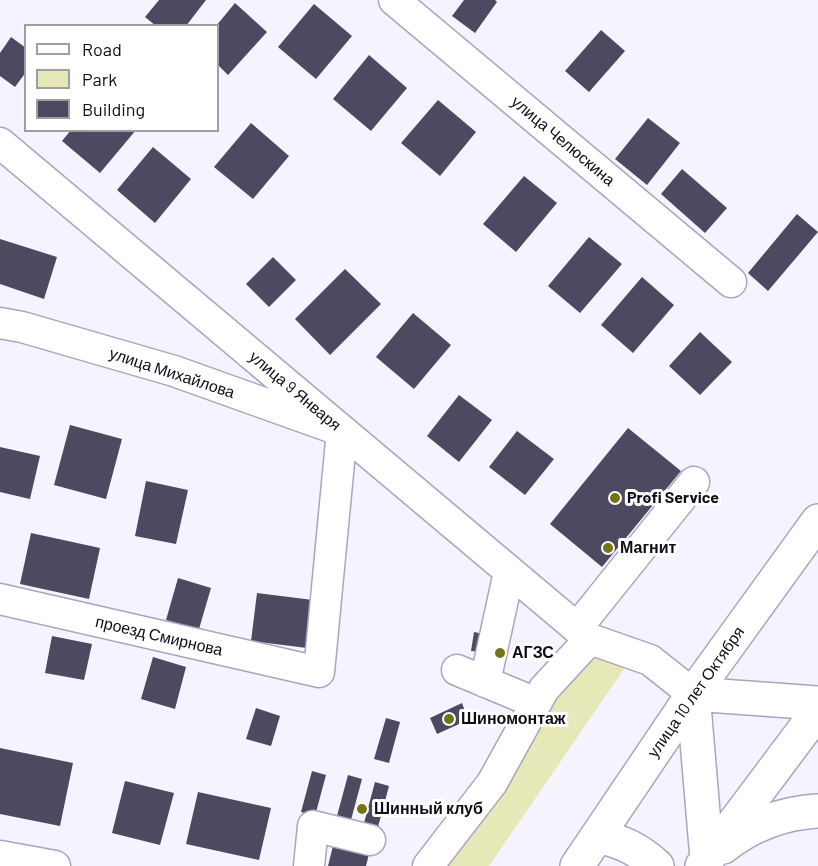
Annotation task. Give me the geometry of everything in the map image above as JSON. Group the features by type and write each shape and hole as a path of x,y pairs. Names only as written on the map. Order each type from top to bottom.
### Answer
{"main road":[{"name":"улица 10 лет Октября","path":"577,866 693,694 818,520"},
{"path":"705,862 693,694 818,703"},
{"path":"705,862 818,711"},
{"path":"705,862 726,845 760,825 792,813 818,811"},
{"path":"598,836 621,841 643,854 657,866"}],"street":[{"name":"улица Челюскина","path":"394,0 731,282"},
{"name":"улица 9 Января","path":"0,143 583,634"},
{"name":"улица Михайлова","path":"0,323 22,327 174,371 342,431"},
{"name":"проезд Смирнова","path":"0,599 319,672 342,431"},
{"path":"428,866 492,783 544,689 694,482"},
{"path":"485,682 509,572"},
{"path":"583,634 650,660 693,694"},
{"path":"457,670 536,703"},
{"path":"309,866 313,826 370,840"},
{"path":"0,856 55,866"}],"green space":[{"path":"596,656 626,666 489,866 436,866 579,661"}],"building":[{"path":"159,0 206,0 188,24 154,24 145,17"},
{"path":"464,0 495,0 497,2 475,33 452,16"},
{"path":"235,3 267,32 228,75 219,66 218,24"},
{"path":"314,4 352,36 316,79 278,47"},
{"path":"601,30 625,51 589,92 565,71"},
{"path":"11,37 24,47 24,75 15,87 0,76 0,53"},
{"path":"369,55 407,88 371,131 333,99"},
{"path":"438,100 476,132 440,176 401,143"},
{"path":"648,118 680,143 647,185 615,159"},
{"path":"251,123 289,156 253,199 214,167"},
{"path":"69,132 134,132 100,173 62,141"},
{"path":"153,147 191,179 155,223 117,190"},
{"path":"682,169 727,208 705,233 661,194"},
{"path":"524,176 557,203 516,252 483,224"},
{"path":"797,214 818,232 768,291 748,273"},
{"path":"589,237 622,264 580,313 548,286"},
{"path":"0,239 57,257 44,299 0,284"},
{"path":"273,257 296,280 269,307 246,284"},
{"path":"345,269 381,304 330,355 295,319"},
{"path":"642,277 674,305 633,353 601,325"},
{"path":"413,313 451,345 414,389 376,357"},
{"path":"700,332 732,362 700,395 669,366"},
{"path":"459,395 492,420 459,462 427,436"},
{"path":"70,425 122,439 106,499 54,485"},
{"name":"Profi Service","path":"628,428 681,471 602,567 550,524"},
{"path":"517,431 554,459 525,495 489,467"},
{"path":"0,447 40,456 30,499 0,492"},
{"path":"146,481 188,490 176,544 135,536"},
{"path":"31,533 100,548 89,599 20,584"},
{"path":"178,578 211,588 199,629 166,620"},
{"path":"257,593 313,600 307,648 251,641"},
{"path":"474,632 484,634 481,652 471,651"},
{"path":"52,636 92,644 84,680 45,673"},
{"path":"153,657 186,667 175,709 141,699"},
{"name":"Шиномонтаж","path":"462,703 468,720 437,734 430,718"},
{"path":"256,708 280,716 271,746 246,739"},
{"path":"386,718 400,722 389,763 374,759"},
{"path":"0,748 73,763 60,826 0,814"},
{"path":"312,771 326,775 315,816 301,812"},
{"path":"348,775 362,779 351,820 337,816"},
{"path":"125,781 174,793 160,845 112,833"},
{"path":"375,782 389,786 378,827 364,823"},
{"path":"198,792 271,808 259,860 186,844"},
{"path":"333,846 369,854 366,866 328,866"}],"place":[{"name":"Profi Service","path":"615,498"},
{"name":"Магнит","path":"608,548"},
{"name":"АГЗС","path":"500,653"},
{"name":"Шиномонтаж","path":"449,719"},
{"name":"Шинный клуб","path":"362,809"}]}
